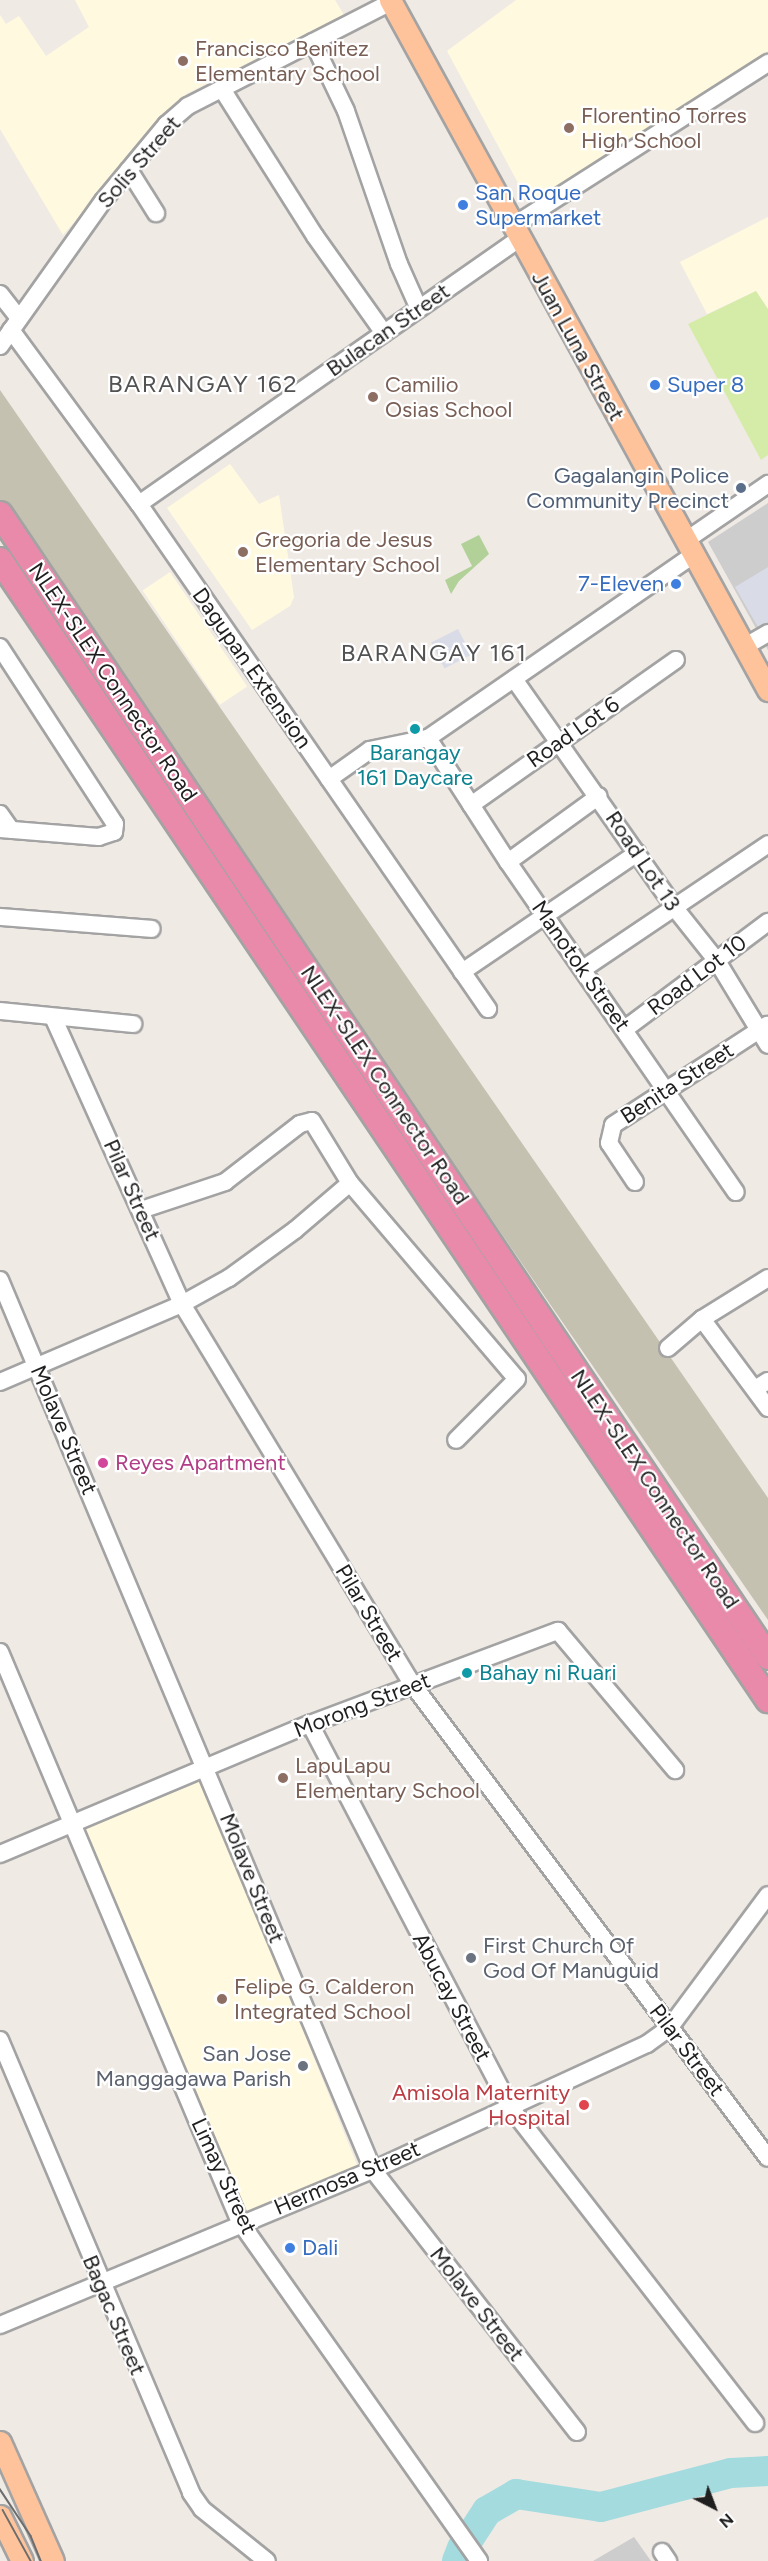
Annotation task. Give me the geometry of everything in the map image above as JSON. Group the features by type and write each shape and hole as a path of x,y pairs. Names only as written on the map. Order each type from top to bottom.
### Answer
{"highway":[{"name":"NLEX-SLEX Connector Road","path":"0,514 768,1657"},
{"name":"NLEX-SLEX Connector Road","path":"0,560 768,1700"}],"main road":[{"name":"Juan Luna Street","path":"391,1 768,690"},
{"path":"0,2442 32,2509 53,2561"},
{"path":"0,2462 32,2509"},
{"path":"0,2516 22,2561"}],"street":[{"name":"Solis Street","path":"0,346 129,170 166,125 188,106 391,1"},
{"path":"313,42 346,111 399,264 419,309"},
{"name":"Bulacan Street","path":"139,504 419,309 516,232 768,63"},
{"path":"222,89 315,236 384,333"},
{"path":"129,170 156,213"},
{"name":"Dagupan Extension","path":"0,294 15,324 488,1010"},
{"path":"329,779 369,750 428,738 514,679 689,548 768,484"},
{"path":"744,647 768,633"},
{"path":"0,647 113,816 114,832 99,837 5,829 0,814"},
{"name":"Road Lot 6","path":"471,805 676,660"},
{"name":"Road Lot 13","path":"514,679 599,796 674,907 717,961 764,1027 768,1045"},
{"name":"Manotok Street","path":"428,738 508,862 667,1088 736,1192"},
{"path":"508,862 599,796"},
{"path":"583,969 768,844"},
{"path":"462,972 544,914 637,853"},
{"path":"0,917 152,928"},
{"name":"Road Lot 10","path":"625,1029 768,922"},
{"path":"0,1011 133,1024"},
{"name":"Pilar Street","path":"54,1017 182,1304 413,1685 768,2158"},
{"name":"Benita Street","path":"635,1182 609,1143 609,1130 667,1088 764,1027"},
{"path":"141,1210 225,1182 310,1120 350,1183 517,1379 456,1440"},
{"path":"0,1382 182,1304 229,1278 276,1244 350,1183"},
{"path":"668,1348 702,1319 768,1278"},
{"name":"Molave Street","path":"0,1281 207,1768 373,2170 578,2432"},
{"path":"702,1319 761,1385 768,1408"},
{"name":"Morong Street","path":"0,1854 310,1724 558,1631 675,1770"},
{"name":"Limay Street","path":"0,1652 240,2222 478,2561"},
{"name":"Abucay Street","path":"310,1724 510,2107 755,2423"},
{"name":"Hermosa Street","path":"0,2325 240,2222 373,2170 647,2044 670,2027 768,1895"},
{"name":"Bagac Street","path":"0,2040 100,2282 195,2500 267,2561"}],"shaded area":[{"path":"75,0 335,0 344,15 186,94 63,235 0,129 0,15 6,24 19,16 46,56 89,27"},
{"name":"Florentino Torres High School","path":"516,0 768,0 768,51 530,205 447,51"},
{"path":"768,217 768,309 756,291 707,314 680,262"},
{"path":"0,390 768,1498 768,1620 0,507"},
{"name":"Gregoria de Jesus Elementary School","path":"230,464 259,504 279,495 294,597 290,606 252,630 167,508"},
{"path":"768,503 768,650 708,542"},
{"path":"768,567 768,622 758,627 735,587"},
{"path":"170,572 247,686 220,705 143,590"},
{"path":"458,629 471,655 444,668 431,643"},
{"name":"Felipe G. Calderon Integrated School","path":"202,1781 358,2167 240,2214 84,1829"},
{"path":"634,2537 651,2561 593,2561"}],"green space":[{"path":"756,291 768,309 768,455 761,460 688,324"},
{"path":"479,535 489,554 459,581 451,594 445,580 472,566 461,544"}],"waterway":[{"path":"470,2537 487,2511 516,2494 601,2507 731,2473 768,2471"},
{"path":"457,2561 462,2548"}],"tram line":[{"path":"0,2489 31,2536 41,2561"},
{"path":"3,2510 31,2561"}],"place":[{"name":"Francisco Benitez Elementary School","path":"183,61"},
{"name":"Florentino Torres High School","path":"569,128"},
{"name":"San Roque Supermarket","path":"463,205"},
{"name":"Super 8","path":"655,385"},
{"name":"Camilio Osias School","path":"373,397"},
{"name":"Gagalangin Police Community Precinct","path":"741,488"},
{"name":"Gregoria de Jesus Elementary School","path":"243,552"},
{"name":"7-Eleven","path":"676,584"},
{"name":"Barangay 161 Daycare","path":"415,729"},
{"name":"Reyes Apartment","path":"103,1463"},
{"name":"Bahay ni Ruari","path":"467,1673"},
{"name":"LapuLapu Elementary School","path":"283,1778"},
{"name":"First Church Of God Of Manuguid","path":"471,1958"},
{"name":"Felipe G. Calderon Integrated School","path":"222,1999"},
{"name":"San Jose Manggagawa Parish","path":"303,2066"},
{"name":"Amisola Maternity Hospital","path":"584,2105"},
{"name":"Dali","path":"290,2248"}],"district":[{"name":"BARANGAY 162","path":"203,384"},
{"name":"BARANGAY 161","path":"434,653"}]}
